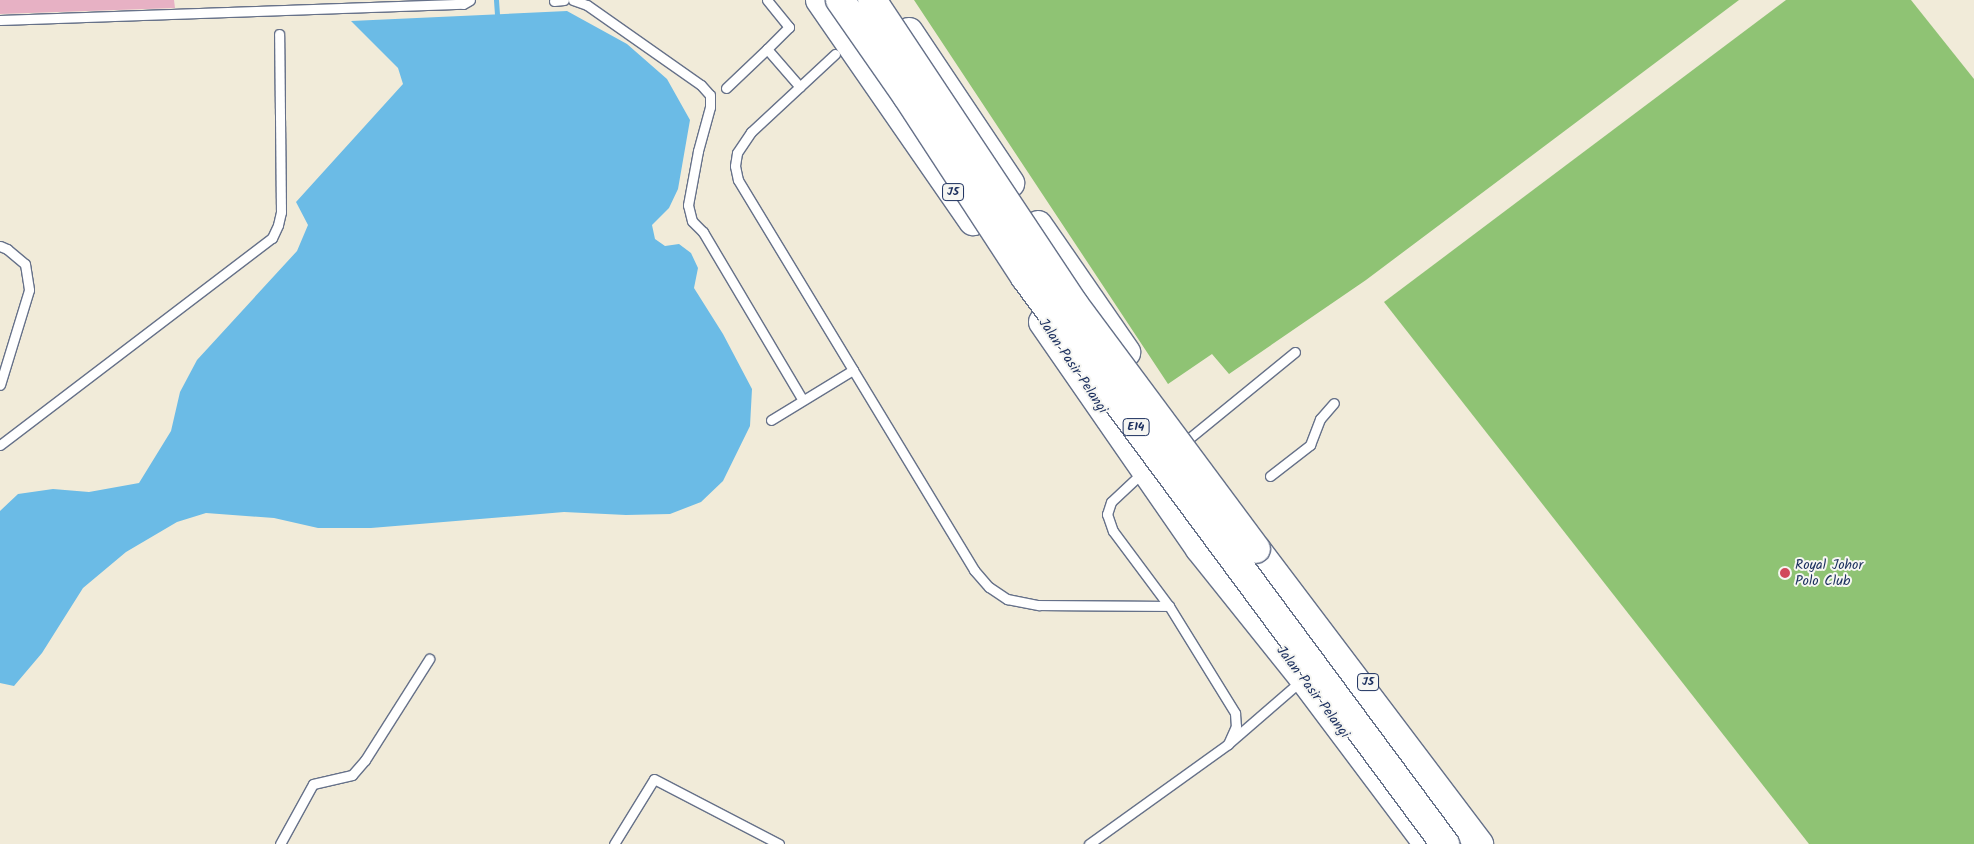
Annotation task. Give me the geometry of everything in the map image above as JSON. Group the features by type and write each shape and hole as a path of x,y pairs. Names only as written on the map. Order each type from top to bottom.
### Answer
{"main road":[{"name":"Jalan Pasir Pelangi","path":"820,0 1168,454 1488,844"},
{"name":"E14","path":"840,0 907,96 1025,277 1445,844"},
{"name":"E14","path":"872,0 1074,304 1479,844"},
{"name":"Jalan Pasir Pelangi","path":"887,0 1050,243 1168,454 1200,549 1304,679 1428,844"}],"lane":[{"path":"0,20 463,4 470,0"},
{"path":"554,1 564,0"},
{"path":"573,0 595,11 702,85 710,95 710,107 698,151 688,205 692,221 703,232 802,399"},
{"path":"726,88 789,27 770,1"},
{"path":"0,446 272,238 281,212 279,34"},
{"path":"767,49 800,87"},
{"path":"835,54 742,144 735,166 738,180 974,570 989,587 1007,600 1039,605 1169,606"},
{"path":"0,246 7,249 25,264 29,290 0,386"},
{"path":"1228,744 1236,726 1235,713 1169,606 1113,530 1107,514 1112,502 1168,454 1295,352"},
{"path":"771,420 802,399 853,370"},
{"path":"1270,476 1310,445 1320,419 1334,403"},
{"path":"280,844 313,784 352,775 365,760 428,658"},
{"path":"1089,844 1228,744 1304,679"},
{"path":"614,844 654,779 780,844"}],"green space":[{"path":"914,0 1739,0 1366,280 1229,374 1212,354 1168,384"},
{"name":"Royal Johor Polo Club","path":"1786,0 1911,0 1974,79 1974,844 1809,844 1384,302"}],"water":[{"path":"567,11 627,44 667,79 690,120 678,189 669,208 652,225 655,239 665,246 679,244 691,253 698,268 694,288 723,334 752,389 750,426 723,481 701,502 670,514 626,515 564,512 371,528 318,528 274,518 206,513 177,522 126,552 83,588 42,653 14,686 0,683 0,511 18,494 53,489 89,492 139,483 171,431 180,392 197,360 297,251 308,225 296,202 403,84 398,68 351,21"}],"building":[{"path":"0,0 174,0 175,8 0,14"}],"waterway":[{"path":"496,0 497,15"}],"place":[{"name":"Royal Johor Polo Club","path":"1785,573"}]}
